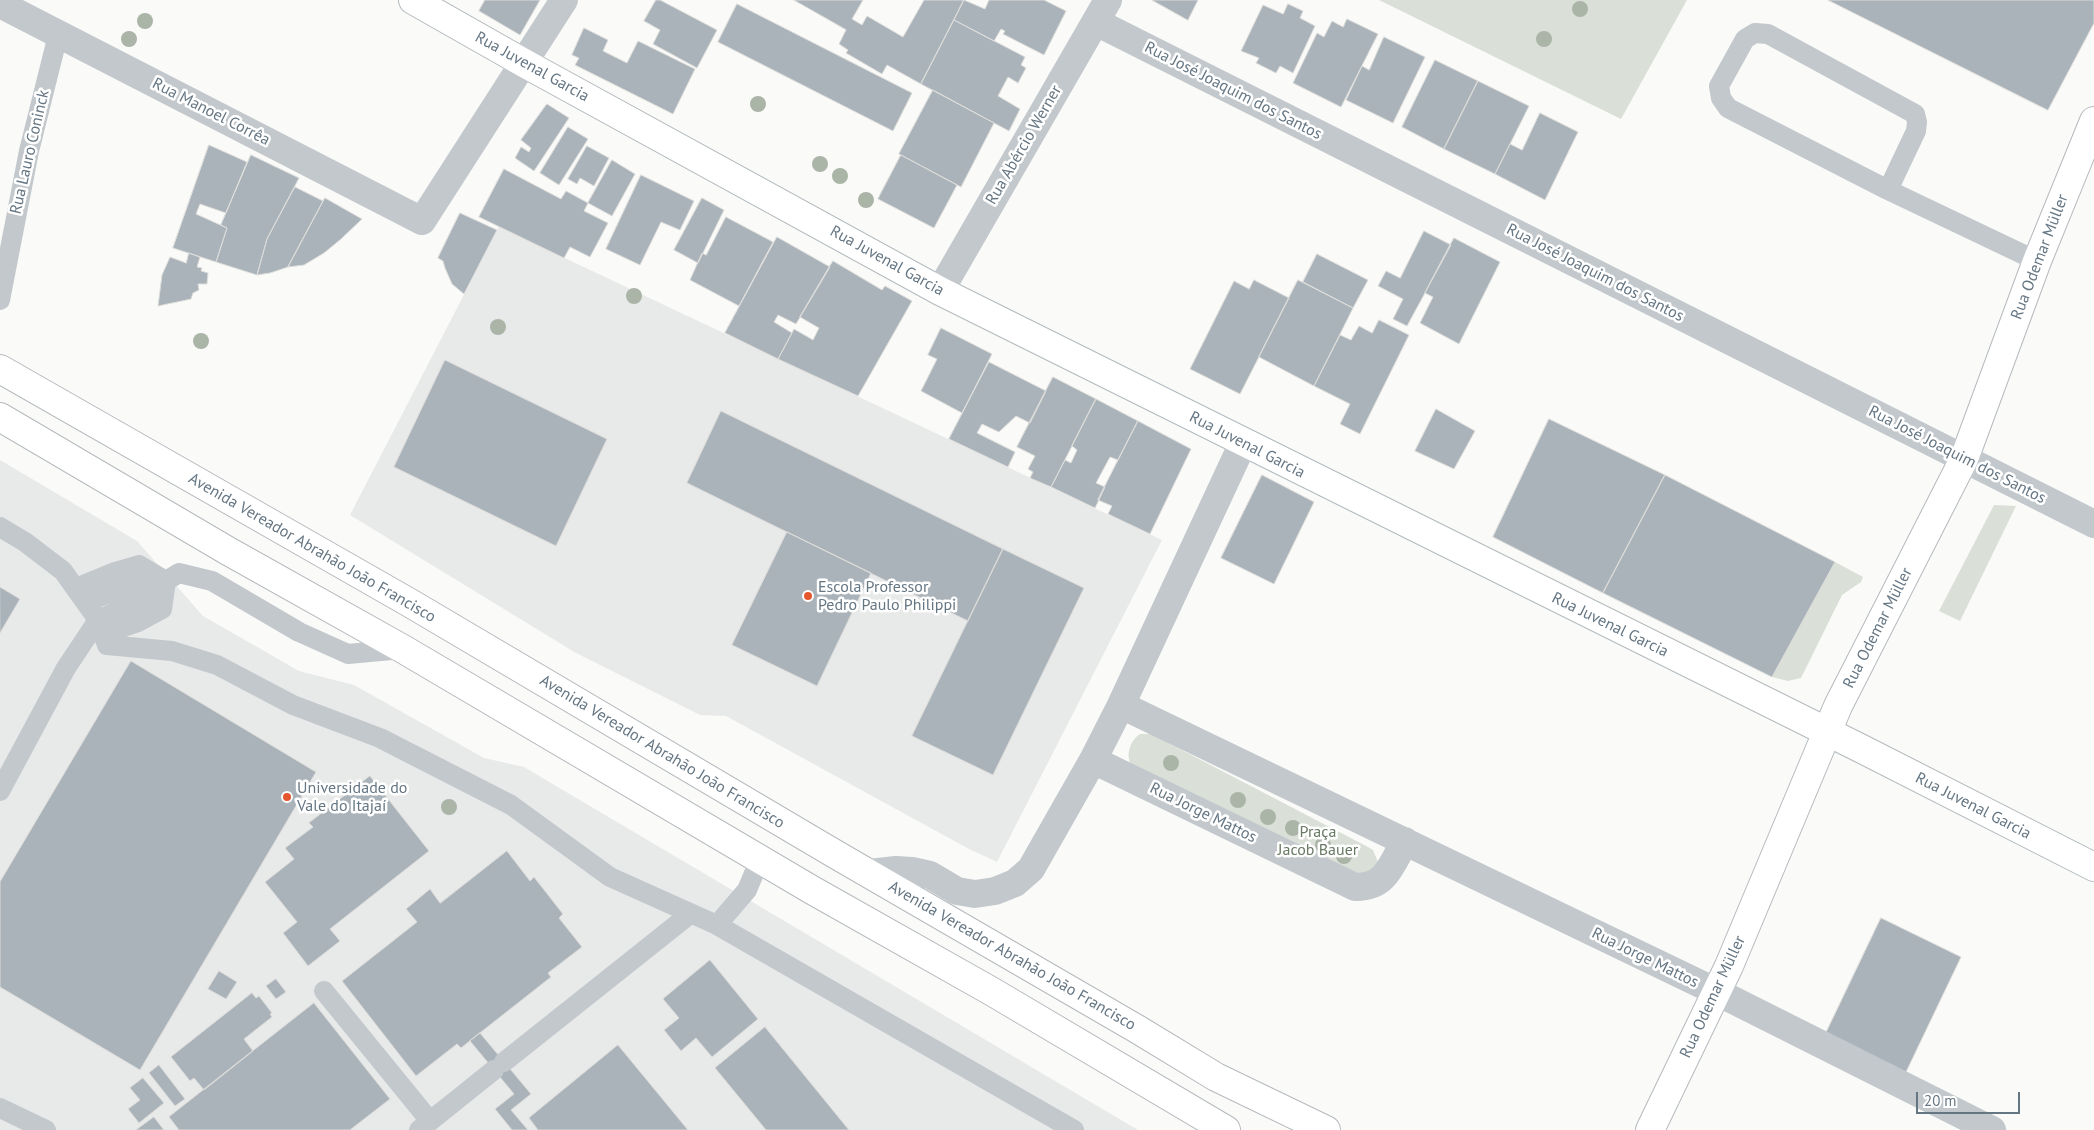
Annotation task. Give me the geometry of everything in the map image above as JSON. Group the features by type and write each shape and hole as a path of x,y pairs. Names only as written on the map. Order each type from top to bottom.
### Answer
{"main road":[{"name":"Rua Juvenal Garcia","path":"413,0 940,291 1871,754 2094,867"},
{"name":"Rua Odemar Müller","path":"1650,1130 1717,992 1838,706 1964,459 2037,261 2094,120"},
{"name":"Avenida Vereador Abrahão João Francisco","path":"0,369 410,603 1216,1077 1326,1130"},
{"path":"0,417 228,551 403,649 812,890 991,991 1226,1130"}],"street":[{"path":"524,63 564,0"},
{"name":"Rua Manoel Corrêa","path":"0,4 422,221 524,63"},
{"name":"Rua Abércio Werner","path":"940,291 1102,11"},
{"name":"Rua José Joaquim dos Santos","path":"1102,11 1964,459 2094,524"},
{"path":"869,874 896,870 912,871 930,875 956,891 975,894 995,891 1015,883 1031,868 1093,760 1121,705 1243,443"},
{"name":"Rua Jorge Mattos","path":"1121,705 1717,992 1992,1130"},
{"name":"Rua Jorge Mattos","path":"1093,760 1355,887 1368,888 1382,880 1405,841"}],"lane":[{"path":"1888,190 1916,131 1917,122 1915,114 1768,34 1755,33 1745,40 1720,86 1721,98 1728,108 1888,190 2037,261"},
{"name":"Rua Lauro Coninck","path":"0,300 28,151 58,35"},
{"path":"0,527 25,542 63,571 101,627 107,645 172,651 217,665 293,705 380,738 511,805 610,877 717,925 1074,1130"},
{"path":"81,595 115,572 139,565 166,581"},
{"path":"0,791 66,668 101,627 151,595 166,581 179,573 212,582 299,632 348,654 403,649"},
{"path":"717,925 747,890 760,859"},
{"path":"324,991 425,1126 690,914"},
{"path":"0,1108 46,1130"}],"shaded area":[{"name":"Escola Professor Pedro Paulo Philippi","path":"499,227 1162,540 997,862 969,849 726,716 700,715 576,653 350,515"},
{"name":"Universidade do Vale do Itajaí","path":"0,460 137,541 203,616 299,671 354,685 484,758 524,767 1138,1130 0,1130"}],"green space":[{"path":"1379,0 1687,0 1621,119"},
{"path":"1994,505 2016,506 1960,621 1939,611"},
{"path":"1835,562 1863,577 1861,582 1842,595 1801,678 1788,681 1772,677"},
{"name":"Praça Jacob Bauer","path":"1140,734 1151,734 1368,847 1373,850 1378,862 1366,879 1130,763 1130,747"}],"building":[{"path":"485,0 540,0 520,35 479,11"},
{"path":"656,0 660,0 717,30 697,68 653,44 660,30 644,21"},
{"path":"794,0 863,0 852,19 862,25 867,16 903,37 924,0 964,0 921,84 887,65 882,74 846,53 848,50 839,44 846,30"},
{"path":"964,0 985,9 989,0 1044,0 1066,11 1044,55 1003,34 1005,31 1001,29 994,41 954,20"},
{"path":"1152,0 1198,0 1188,20"},
{"path":"1828,0 2094,0 2094,23 2048,110"},
{"path":"737,4 912,93 893,131 718,42"},
{"path":"1288,4 1303,11 1300,18 1315,26 1293,73 1280,66 1276,73 1256,63 1259,58 1241,51 1263,5 1283,14"},
{"path":"1347,19 1378,34 1341,107 1293,83 1317,33 1324,37 1332,21 1343,27"},
{"path":"954,20 1025,57 1021,65 1026,68 1018,83 1008,77 998,96 1020,109 1009,131 921,84"},
{"path":"584,28 608,40 603,51 627,63 638,41 695,69 673,114 575,65 579,58 572,55"},
{"path":"1384,37 1425,57 1393,123 1346,100 1362,66 1369,70"},
{"path":"1435,60 1478,81 1444,149 1402,127"},
{"path":"1478,81 1529,106 1495,174 1444,149"},
{"path":"933,90 994,123 961,187 899,154"},
{"path":"547,104 569,118 534,171 515,158 521,147 529,152 531,148 521,140"},
{"path":"1540,113 1578,132 1545,200 1495,174 1510,144 1522,150"},
{"path":"568,127 588,139 559,185 540,173"},
{"path":"209,145 247,162 226,213 200,204 196,214 227,228 216,262 173,248"},
{"path":"587,146 609,158 594,186 580,178 577,184 568,179"},
{"path":"251,155 299,178 267,239 257,275 216,262 227,228 221,225"},
{"path":"901,155 957,185 934,228 878,199"},
{"path":"612,160 635,174 612,216 588,203"},
{"path":"504,169 561,199 566,191 588,203 584,211 608,223 590,257 570,247 564,258 479,217"},
{"path":"641,175 694,201 680,230 661,222 640,265 606,249"},
{"path":"295,187 323,201 288,267 257,275 267,239"},
{"path":"325,198 362,219 324,253 304,265 288,267"},
{"path":"702,198 724,210 698,263 674,250"},
{"path":"460,213 497,230 464,294 452,284 443,261 438,258"},
{"path":"726,217 773,242 739,306 690,280 702,253 706,255"},
{"path":"1424,231 1451,245 1407,326 1393,319 1403,299 1378,286 1386,271 1400,278"},
{"path":"777,237 830,267 796,324 778,315 774,322 792,333 778,359 725,333"},
{"path":"1454,238 1500,262 1459,344 1420,323 1433,297 1425,293"},
{"path":"189,253 200,257 197,267 202,268 201,271 208,273 207,284 198,284 199,290 193,293 191,299 158,306 162,275 170,257 186,263"},
{"path":"1317,254 1368,280 1353,308 1303,282"},
{"path":"833,261 882,290 885,286 912,301 858,396 778,359 794,329 813,340 819,328 800,317"},
{"path":"1254,280 1289,298 1240,394 1190,369 1234,281 1249,289"},
{"path":"1298,280 1353,308 1314,386 1259,357"},
{"path":"1379,320 1409,335 1360,434 1340,424 1350,404 1314,386 1340,335 1351,340 1359,326 1372,333"},
{"path":"941,328 992,354 962,413 921,391 937,359 928,355"},
{"path":"445,360 607,439 556,546 394,467"},
{"path":"989,362 1046,391 1030,423 1016,416 999,432 982,424 977,433 1015,452 1008,467 949,439"},
{"path":"1053,377 1096,399 1051,487 1030,478 1033,472 1028,469 1035,456 1017,447"},
{"path":"1096,399 1138,421 1118,460 1110,457 1096,483 1105,487 1095,508 1051,487 1065,460 1071,463 1077,450 1072,446"},
{"path":"1436,409 1475,431 1454,469 1415,451"},
{"path":"721,411 1003,549 968,621 687,483"},
{"path":"1549,419 1665,475 1603,593 1493,537"},
{"path":"1138,421 1191,449 1150,534 1108,514 1112,506 1098,500"},
{"path":"1262,475 1314,502 1274,584 1221,558"},
{"path":"1665,475 1835,562 1772,677 1603,593"},
{"path":"787,532 871,573 817,686 732,645"},
{"path":"1003,549 1084,588 993,775 912,736"},
{"path":"0,587 20,599 0,633"},
{"path":"131,661 316,772 140,1070 0,987 0,882"},
{"path":"370,776 429,851 330,929 340,941 308,966 283,933 297,922 265,882 294,859 285,848 313,827 309,823"},
{"path":"507,851 530,881 534,877 563,914 559,918 582,947 548,973 551,977 461,1048 457,1044 416,1076 342,981 417,922 406,909 430,889 440,903"},
{"path":"1881,918 1961,957 1906,1072 1826,1033"},
{"path":"710,960 758,1019 712,1057 696,1038 681,1051 664,1030 679,1018 663,999"},
{"path":"219,971 237,982 226,999 208,989"},
{"path":"276,979 286,992 276,999 266,986"},
{"path":"252,993 256,998 259,996 272,1013 270,1014 272,1017 244,1039 253,1051 204,1090 194,1078 190,1081 171,1057"},
{"path":"314,1003 390,1099 350,1130 179,1130 169,1117"},
{"path":"765,1027 849,1130 766,1130 715,1068"},
{"path":"480,1033 531,1094 511,1110 528,1130 512,1130 495,1109 514,1094 470,1041"},
{"path":"618,1045 688,1130 538,1130 529,1118"},
{"path":"159,1065 185,1099 175,1106 149,1073"},
{"path":"143,1078 164,1103 139,1123 128,1109 140,1100 130,1088"},
{"path":"154,1117 164,1130 136,1130"}],"place":[{"name":"Escola Professor Pedro Paulo Philippi","path":"808,596"},
{"name":"Universidade do Vale do Itajaí","path":"287,797"}]}
